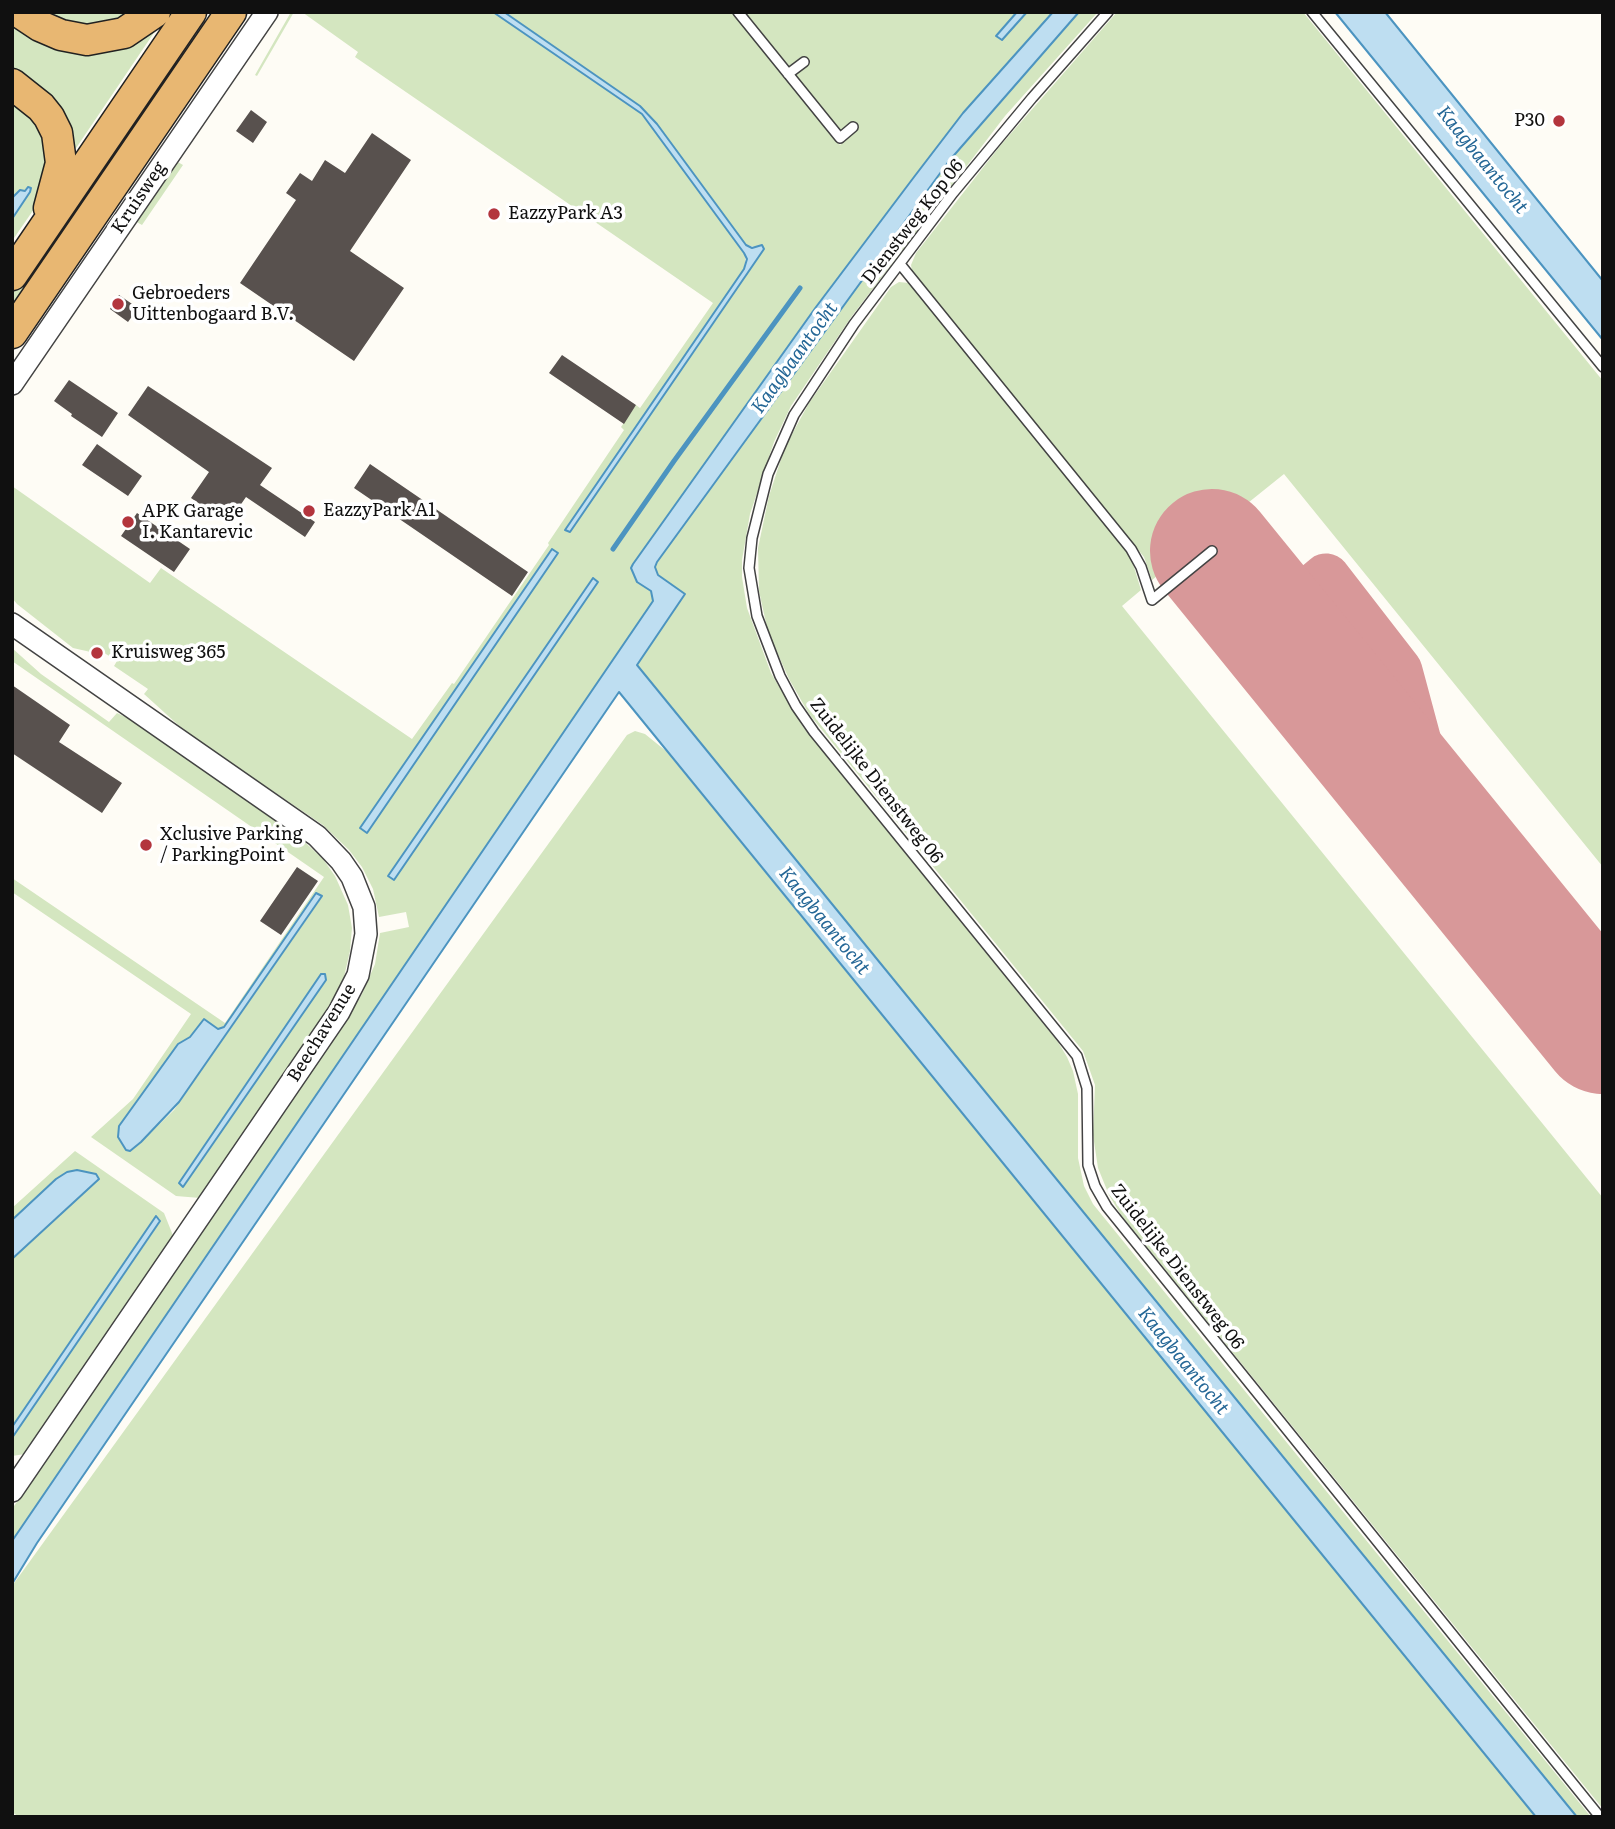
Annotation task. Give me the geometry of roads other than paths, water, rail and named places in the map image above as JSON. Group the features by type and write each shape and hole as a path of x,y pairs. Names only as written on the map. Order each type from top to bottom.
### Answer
{"highway":[{"path":"19,12 40,26 61,35 87,40 124,33 155,12"},
{"path":"12,275 191,12"},
{"name":"Kruisweg","path":"12,333 232,12"},
{"path":"12,84 45,111 53,122 60,143 60,169 42,232"}],"street":[{"name":"Kruisweg","path":"12,384 267,12"},
{"name":"Beechavenue","path":"12,624 317,836 352,877 364,907 366,934 358,975 339,1012 12,1491"}],"lane":[{"path":"738,12 840,138 853,127"},
{"name":"Dienstweg Kop 06","path":"752,592 749,568 752,538 768,474 794,415 820,374 900,264 1010,125 1108,12"},
{"path":"1312,12 1603,367"},
{"path":"788,74 804,62"},
{"path":"900,264 1131,549 1141,567 1152,600 1212,551"},
{"name":"Zuidelijke Dienstweg 06","path":"752,592 767,645 788,692 804,718 1077,1056 1087,1088 1087,1158 1092,1180 1102,1200 1601,1817"}],"water":[{"path":"493,12 504,12 640,106 657,124 746,245 752,248 762,245 764,249 570,532 565,530 744,269 747,259 642,114"},
{"path":"1017,12 1027,12 1002,40 996,36"},
{"name":"Kaagbaantocht","path":"1053,12 1079,12 949,161 657,562 655,567 658,575 685,594 637,665 1577,1817 1536,1817 619,692 37,1543 12,1584 12,1541 653,601 651,591 637,582 631,568 633,564 816,307 914,177 963,113"},
{"name":"Kaagbaantocht","path":"1335,12 1385,12 1603,281 1603,340"},
{"path":"28,187 31,188 30,192 12,219 12,198"},
{"path":"552,549 558,553 367,833 360,828"},
{"path":"593,578 598,582 394,880 388,876"},
{"path":"316,893 322,896 179,1102 141,1142 130,1151 126,1150 118,1137 119,1126 178,1044 190,1037 204,1019 218,1029 224,1027"},
{"path":"321,974 325,974 326,980 183,1187 179,1183"},
{"path":"77,1170 96,1174 99,1179 12,1259 12,1220 56,1179 67,1172"},
{"path":"156,1216 160,1221 12,1438 12,1427"}],"waterway":[{"path":"613,549 800,288"}],"place":[{"name":"P30","path":"1559,121"},
{"name":"EazzyPark A3","path":"494,214"},
{"name":"Gebroeders Uittenbogaard B.V.","path":"118,304"},
{"name":"EazzyPark A1","path":"309,511"},
{"name":"APK Garage I. Kantarevic","path":"128,522"},
{"name":"Kruisweg 365","path":"97,653"},
{"name":"Xclusive Parking / ParkingPoint","path":"146,845"}]}
